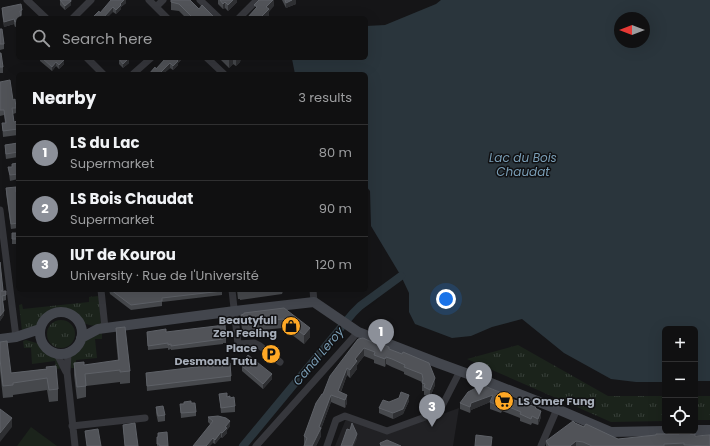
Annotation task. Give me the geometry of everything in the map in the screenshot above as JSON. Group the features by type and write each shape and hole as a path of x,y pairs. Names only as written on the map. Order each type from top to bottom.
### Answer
{"street":[{"path":"27,0 44,16"},
{"path":"75,16 90,0"},
{"path":"149,0 164,16"},
{"path":"156,7 164,0"},
{"path":"200,0 217,16"},
{"path":"241,16 257,0"},
{"path":"89,60 101,72"},
{"path":"135,72 149,60"},
{"path":"209,60 222,72"},
{"path":"0,210 2,249 16,337"},
{"path":"101,292 102,328"},
{"path":"232,292 238,344 254,343 280,362"},
{"path":"313,292 314,302"},
{"path":"80,324 102,328 314,302 358,332 557,408 611,432 662,431"},
{"path":"65,312 71,314 80,324 82,331 79,344 74,350 68,353 57,354 47,349 40,340 40,329 42,322 52,313 65,312"},
{"path":"81,338 102,328"},
{"path":"0,339 16,337 40,329"},
{"path":"256,446 358,332"},
{"path":"16,337 40,340"},
{"path":"68,353 66,372 75,446"},
{"path":"57,354 66,372"},
{"path":"327,446 336,420 341,417 345,416 387,432 439,412 460,371"},
{"path":"541,446 557,408"},
{"path":"72,426 145,418"},
{"path":"698,430 710,430"}],"shaded area":[{"path":"459,408 453,446 335,446 346,419 387,434"}],"green space":[{"path":"99,296 101,326 92,326 87,324 71,310 59,309 48,313 43,318 39,326 22,331 19,305 22,304 23,309 89,302 89,297"},
{"path":"61,320 67,321 71,324 74,328 74,340 71,344 67,347 61,348 55,347 51,344 48,340 47,334 48,328 51,324 55,321"},
{"path":"102,333 102,339 95,339 97,358 76,360 76,368 71,368 71,355 79,349 90,336"},
{"path":"26,340 40,344 47,353 54,356 63,368 56,369 55,361 32,364 31,348 24,348 23,341"},
{"path":"518,345 608,396 662,396 662,421 611,422 467,359"},
{"path":"698,396 710,396 710,420 698,420"},
{"path":"31,427 57,446 17,446"}],"water":[{"name":"Lac du Bois Chaudat","path":"441,0 710,0 710,381 698,381 698,326 662,326 662,382 636,382 611,379 564,353 522,319 492,327 471,336 452,338 415,324 409,312 409,293 401,276 371,226 370,191 368,188 368,72 295,72 292,60 368,60 368,26 385,25 436,4"}],"building":[{"path":"60,0 70,0 71,1 65,6"},
{"path":"111,0 124,0 116,10 113,7 105,16 94,16 99,11 100,13"},
{"path":"171,0 190,0 199,9 202,5 213,16 191,16 179,4 171,2"},
{"path":"220,0 233,0 228,5 225,2 223,4"},
{"path":"259,0 273,0 266,7 269,9 262,16 249,16 257,7 254,5"},
{"path":"285,0 292,0 286,3"},
{"path":"21,4 21,16 16,16 16,22 14,19 4,22 2,8"},
{"path":"0,29 2,29 4,44 0,44"},
{"path":"1,53 3,67 0,67"},
{"path":"44,60 64,60 59,65 56,62 52,67"},
{"path":"120,60 127,60 123,64"},
{"path":"164,60 178,61 173,66 170,63 161,72 151,72 155,67 156,69"},
{"path":"10,80 13,100 15,99 16,108 12,108 14,122 16,121 16,129 3,131 2,123 6,123 4,110 0,110 0,82"},
{"path":"16,143 16,152 6,154 5,145"},
{"path":"16,163 16,174 10,175 8,167 12,167 12,164"},
{"path":"16,187 16,223 11,224 6,188"},
{"path":"12,233 16,233 16,239 12,239"},
{"path":"0,262 3,290 1,291 6,291 6,295 2,296 4,311 0,316"},
{"path":"114,292 213,292 162,298 162,301 131,305"},
{"path":"284,308 310,328 304,335 283,319 242,323 241,315 244,313"},
{"path":"225,325 226,338 223,339 171,346 171,344 168,345 168,343 148,346 147,332 166,329 166,332"},
{"path":"125,327 130,371 120,372 120,370 85,374 86,386 77,387 74,363 84,362 84,365 119,360 116,328"},
{"path":"363,338 372,342 373,340 389,347 389,349 402,354 403,352 429,363 435,378 430,390 424,387 425,384 422,383 422,374 404,367 405,365 392,359 386,357 385,359 374,355 375,352 364,348 355,359 357,361 350,370 347,368 338,391 347,395 345,400 331,395 319,427 321,428 312,446 304,446 307,438 304,436 316,403 323,394 330,376 358,339"},
{"path":"7,341 11,373 47,369 46,367 56,366 58,389 49,390 47,378 3,386 0,342"},
{"path":"248,355 272,374 263,384 242,366 242,363"},
{"path":"230,363 231,376 147,386 146,373"},
{"path":"482,385 512,397 511,399 536,407 535,408 541,411 538,419 532,416 531,419 520,414 521,412 502,404 501,407 490,402 493,395 471,403 470,407 460,403 468,392"},
{"path":"401,392 409,395 403,409 393,413 379,408 383,400 389,402 399,398"},
{"path":"227,393 227,397 234,397 235,406 221,408 219,394"},
{"path":"191,401 191,403 195,403 196,412 181,413 180,404"},
{"path":"163,406 165,415 158,416 156,407"},
{"path":"0,409 12,418 0,433"},
{"path":"218,416 226,418 230,421 225,427 227,428 222,433 221,432 215,440 213,438 206,446 193,446 213,421 208,417"},
{"path":"573,421 584,427 586,424 618,439 656,434 695,434 695,436 710,435 710,446 684,445 684,443 664,444 664,446 592,446 576,441 570,446 549,446 546,441"},
{"path":"135,423 138,446 125,446 123,425"},
{"path":"352,423 357,434 352,446 341,446 347,429 350,430"},
{"path":"98,429 101,446 87,446 85,431"},
{"path":"167,432 168,446 160,446 157,444 158,433"},
{"path":"476,435 492,437 491,446 475,446"},
{"path":"387,440 401,446 381,446 380,443"}],"waterway":[{"name":"Canal Leroy","path":"243,446 353,313 360,306 401,276"}],"place":[{"name":"Beautyfull Zen Feeling","path":"291,326"},
{"name":"LS du Lac","path":"381,352"},
{"name":"Place Desmond Tutu","path":"271,354"},
{"name":"LS Bois Chaudat","path":"479,395"},
{"name":"LS Omer Fung","path":"504,401"},
{"name":"IUT de Kourou","path":"432,427"}]}
